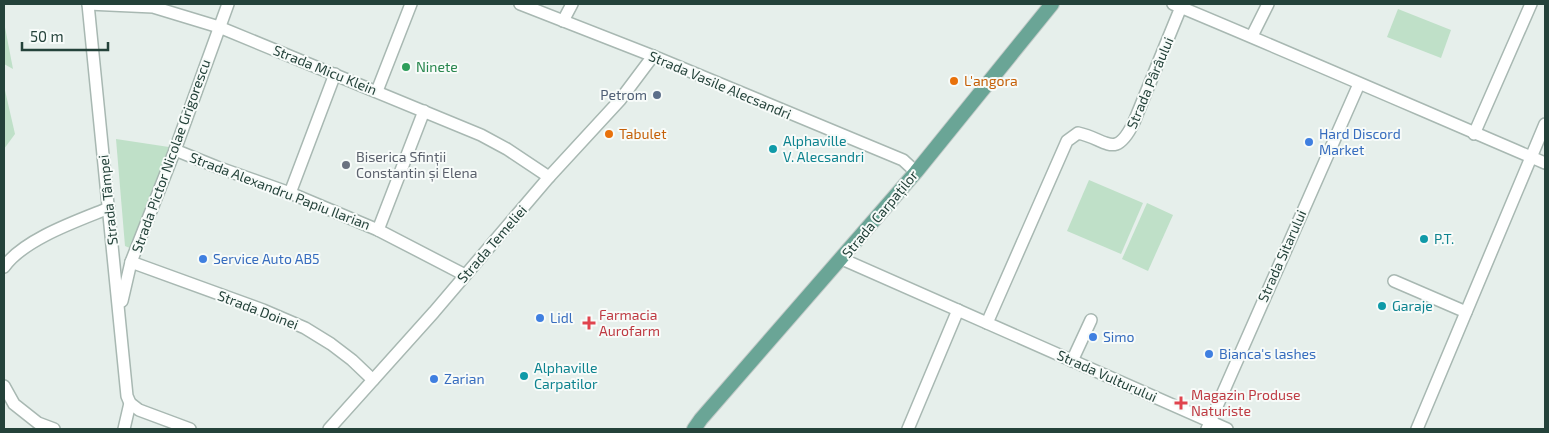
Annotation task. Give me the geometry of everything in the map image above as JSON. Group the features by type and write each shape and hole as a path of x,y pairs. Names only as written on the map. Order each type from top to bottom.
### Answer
{"main road":[{"name":"Strada Carpaților","path":"688,429 698,424 842,259 916,172 1052,4"}],"street":[{"name":"Strada Micu Klein","path":"88,4 153,7 219,26 481,135 549,177"},
{"name":"Strada Tâmpei","path":"88,4 128,400 126,429"},
{"name":"Strada Pictor Nicolae Grigorescu","path":"119,310 131,262 175,150 228,4"},
{"path":"377,92 411,4"},
{"name":"Strada Vasile Alecsandri","path":"520,4 652,56 903,160 916,172"},
{"path":"563,21 572,4"},
{"path":"1252,36 1268,4"},
{"path":"1474,134 1531,4"},
{"name":"Strada Pârâului","path":"987,323 1067,141 1078,133 1087,135 1104,144 1114,145 1120,143 1130,130 1177,5 1545,164"},
{"name":"Strada Temeliei","path":"329,429 549,177 620,100 652,56"},
{"path":"290,193 335,74"},
{"name":"Strada Sitarului","path":"1208,426 1359,84"},
{"path":"378,230 424,110"},
{"path":"1417,429 1545,124"},
{"name":"Strada Alexandru Papiu Ilarian","path":"175,150 290,193 378,230 464,275"},
{"path":"4,267 8,261 31,242 109,208"},
{"name":"Strada Vulturului","path":"842,259 1072,360 1208,426 1226,429"},
{"name":"Strada Doinei","path":"131,262 262,310 305,328 352,360 373,380"},
{"path":"1394,281 1466,312"},
{"path":"908,429 958,310"},
{"path":"1072,360 1091,320"},
{"path":"4,386 14,404 38,422 54,429"},
{"path":"128,400 139,410 190,429"}],"green space":[{"path":"1398,9 1451,30 1441,58 1387,37"},
{"path":"4,22 13,69 4,64"},
{"path":"4,86 15,134 4,149"},
{"path":"116,139 169,147 132,249 125,246"},
{"path":"1089,180 1143,203 1121,254 1067,231"},
{"path":"1147,203 1173,215 1148,271 1122,259"}],"place":[{"name":"Ninete","path":"406,67"},
{"name":"L'angora","path":"954,81"},
{"name":"Petrom","path":"657,95"},
{"name":"Tabulet","path":"609,134"},
{"name":"Hard Discord Market","path":"1309,142"},
{"name":"Alphaville V. Alecsandri","path":"773,149"},
{"name":"Biserica Sfinții Constantin și Elena","path":"346,165"},
{"name":"P.T.","path":"1424,239"},
{"name":"Service Auto AB5","path":"203,259"},
{"name":"Garaje","path":"1382,306"},
{"name":"Lidl","path":"540,318"},
{"name":"Farmacia Aurofarm","path":"589,323"},
{"name":"Simo","path":"1093,337"},
{"name":"Bianca's lashes","path":"1209,354"},
{"name":"Alphaville Carpatilor","path":"524,376"},
{"name":"Zarian","path":"434,379"},
{"name":"Magazin Produse Naturiste","path":"1181,403"}]}
